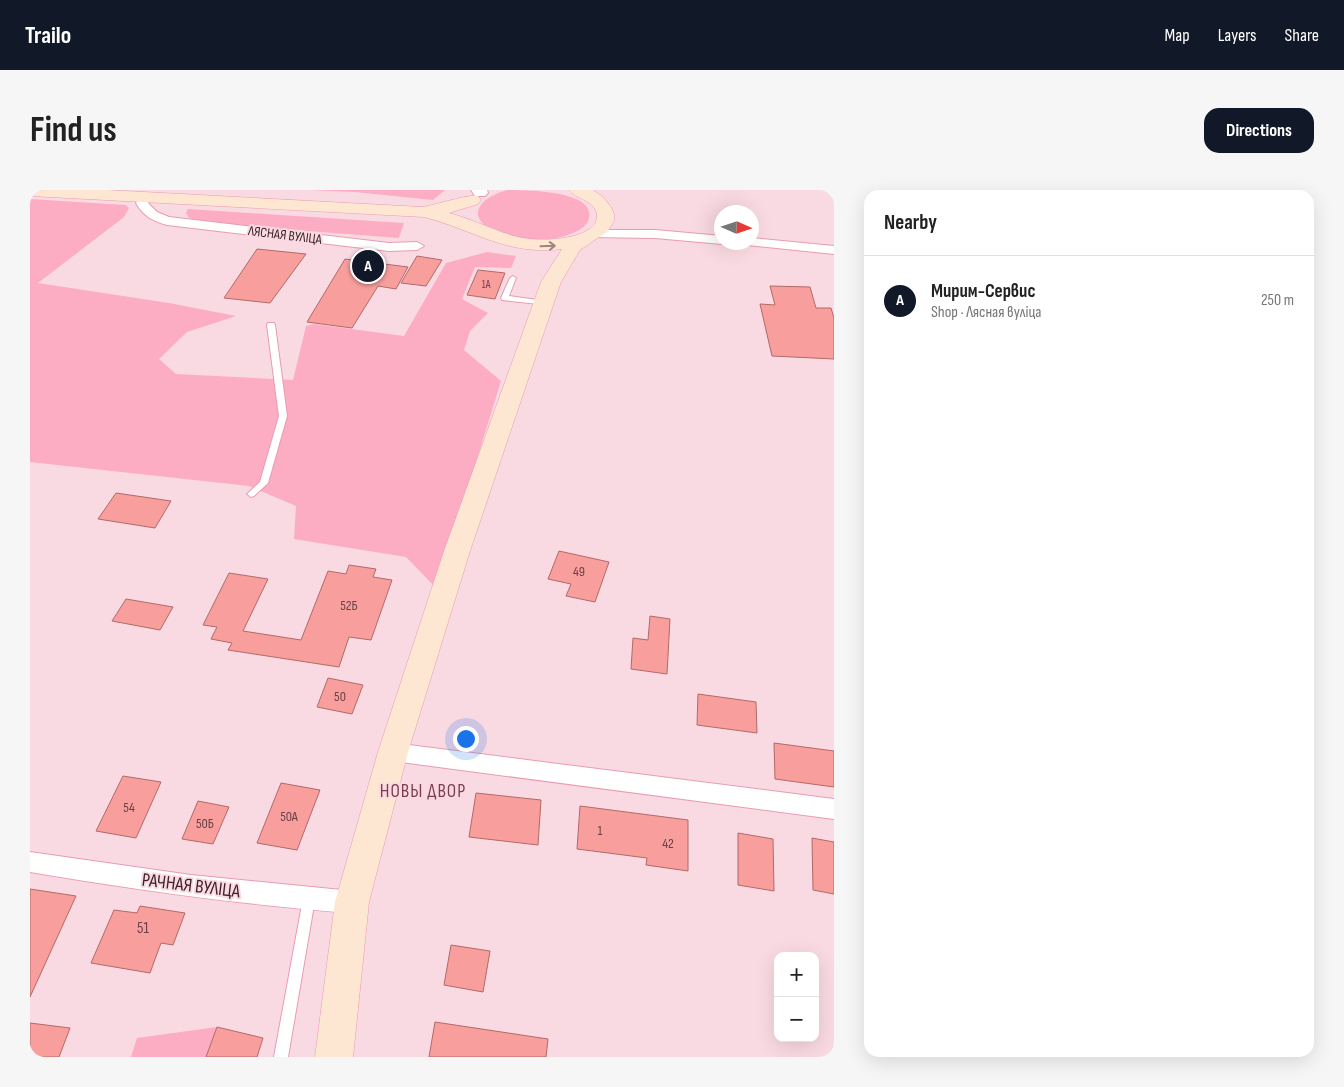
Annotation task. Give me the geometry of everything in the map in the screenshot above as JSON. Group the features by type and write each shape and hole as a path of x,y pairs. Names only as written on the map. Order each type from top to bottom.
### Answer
{"main road":[{"path":"334,1057 352,902 393,752 543,278 573,247 606,222 608,205 578,190"},
{"path":"30,191 422,212 458,221 488,236 513,243 557,245 588,237"},
{"path":"422,212 443,209 480,193"},
{"path":"478,230 468,218 468,206 480,193"},
{"path":"513,243 543,278"}],"street":[{"name":"ЛЯСНАЯ ВУЛІЦА","path":"146,197 142,203 146,211 153,217 167,221 389,247 417,246"},
{"path":"608,205 622,223 655,234"},
{"path":"588,237 655,234 714,239"},
{"path":"759,243 834,250"},
{"path":"393,752 775,800 834,810"},
{"name":"РАЧНАЯ ВУЛІЦА","path":"30,862 129,878 309,900 352,902"}],"lane":[{"path":"513,278 505,298 543,278"},
{"path":"251,494 264,483 283,416 271,325"},
{"path":"281,1057 309,900"}],"shaded area":[{"path":"309,190 445,190 433,200 355,192"},
{"path":"507,190 542,191 570,197 581,202 588,209 588,221 578,230 557,238 531,239 505,235 484,225 479,219 478,212 480,206 486,200"},
{"path":"30,199 126,205 129,208 124,217 38,283 169,303 236,316 187,332 159,359 176,374 293,380 306,326 314,324 404,336 446,263 487,252 516,256 511,268 475,267 462,299 488,313 470,331 464,350 501,381 437,589 406,557 294,539 296,506 249,486 30,462"},
{"path":"188,209 404,223 399,238 203,223 189,218 186,213"},
{"path":"217,1027 206,1057 131,1057 137,1038"}],"building":[{"path":"257,249 306,254 270,303 224,298"},
{"path":"417,256 442,260 426,286 401,283"},
{"path":"345,259 408,267 396,289 378,286 352,328 307,322"},
{"path":"478,270 505,273 495,299 467,295"},
{"path":"770,286 810,287 816,308 831,308 834,318 834,359 772,356 760,304 775,305"},
{"path":"116,493 171,501 155,528 98,519"},
{"path":"559,551 609,562 595,602 566,596 571,584 548,579"},
{"path":"349,565 376,569 373,577 392,580 371,640 349,637 339,667 228,650 232,643 211,639 217,627 203,625 229,573 268,579 243,631 301,640 328,571 346,574"},
{"path":"126,599 173,607 160,630 112,621"},
{"path":"650,616 670,619 667,674 631,669 633,638 648,640"},
{"path":"328,678 363,685 352,714 317,707"},
{"path":"698,694 756,702 757,733 697,725"},
{"path":"774,743 834,751 834,787 775,779"},
{"path":"123,776 161,782 136,838 96,831"},
{"path":"281,783 320,790 297,850 257,843"},
{"path":"476,793 541,800 538,845 469,837"},
{"path":"198,801 229,807 213,844 182,839"},
{"path":"580,806 688,820 688,871 646,865 647,858 577,849"},
{"path":"738,833 773,839 774,891 738,885"},
{"path":"812,838 834,842 834,894 813,890"},
{"path":"30,889 76,896 30,997"},
{"path":"140,906 185,913 173,945 161,943 150,973 91,963 114,910 137,913"},
{"path":"451,945 490,951 483,992 444,985"},
{"path":"435,1022 548,1039 546,1057 429,1057"},
{"path":"30,1023 70,1028 59,1057 30,1057"},
{"path":"217,1027 263,1038 257,1057 206,1057"}],"place":[{"name":"Мирим-Сервис","path":"368,266"}],"district":[{"name":"НОВЫ ДВОР","path":"423,791"}]}
